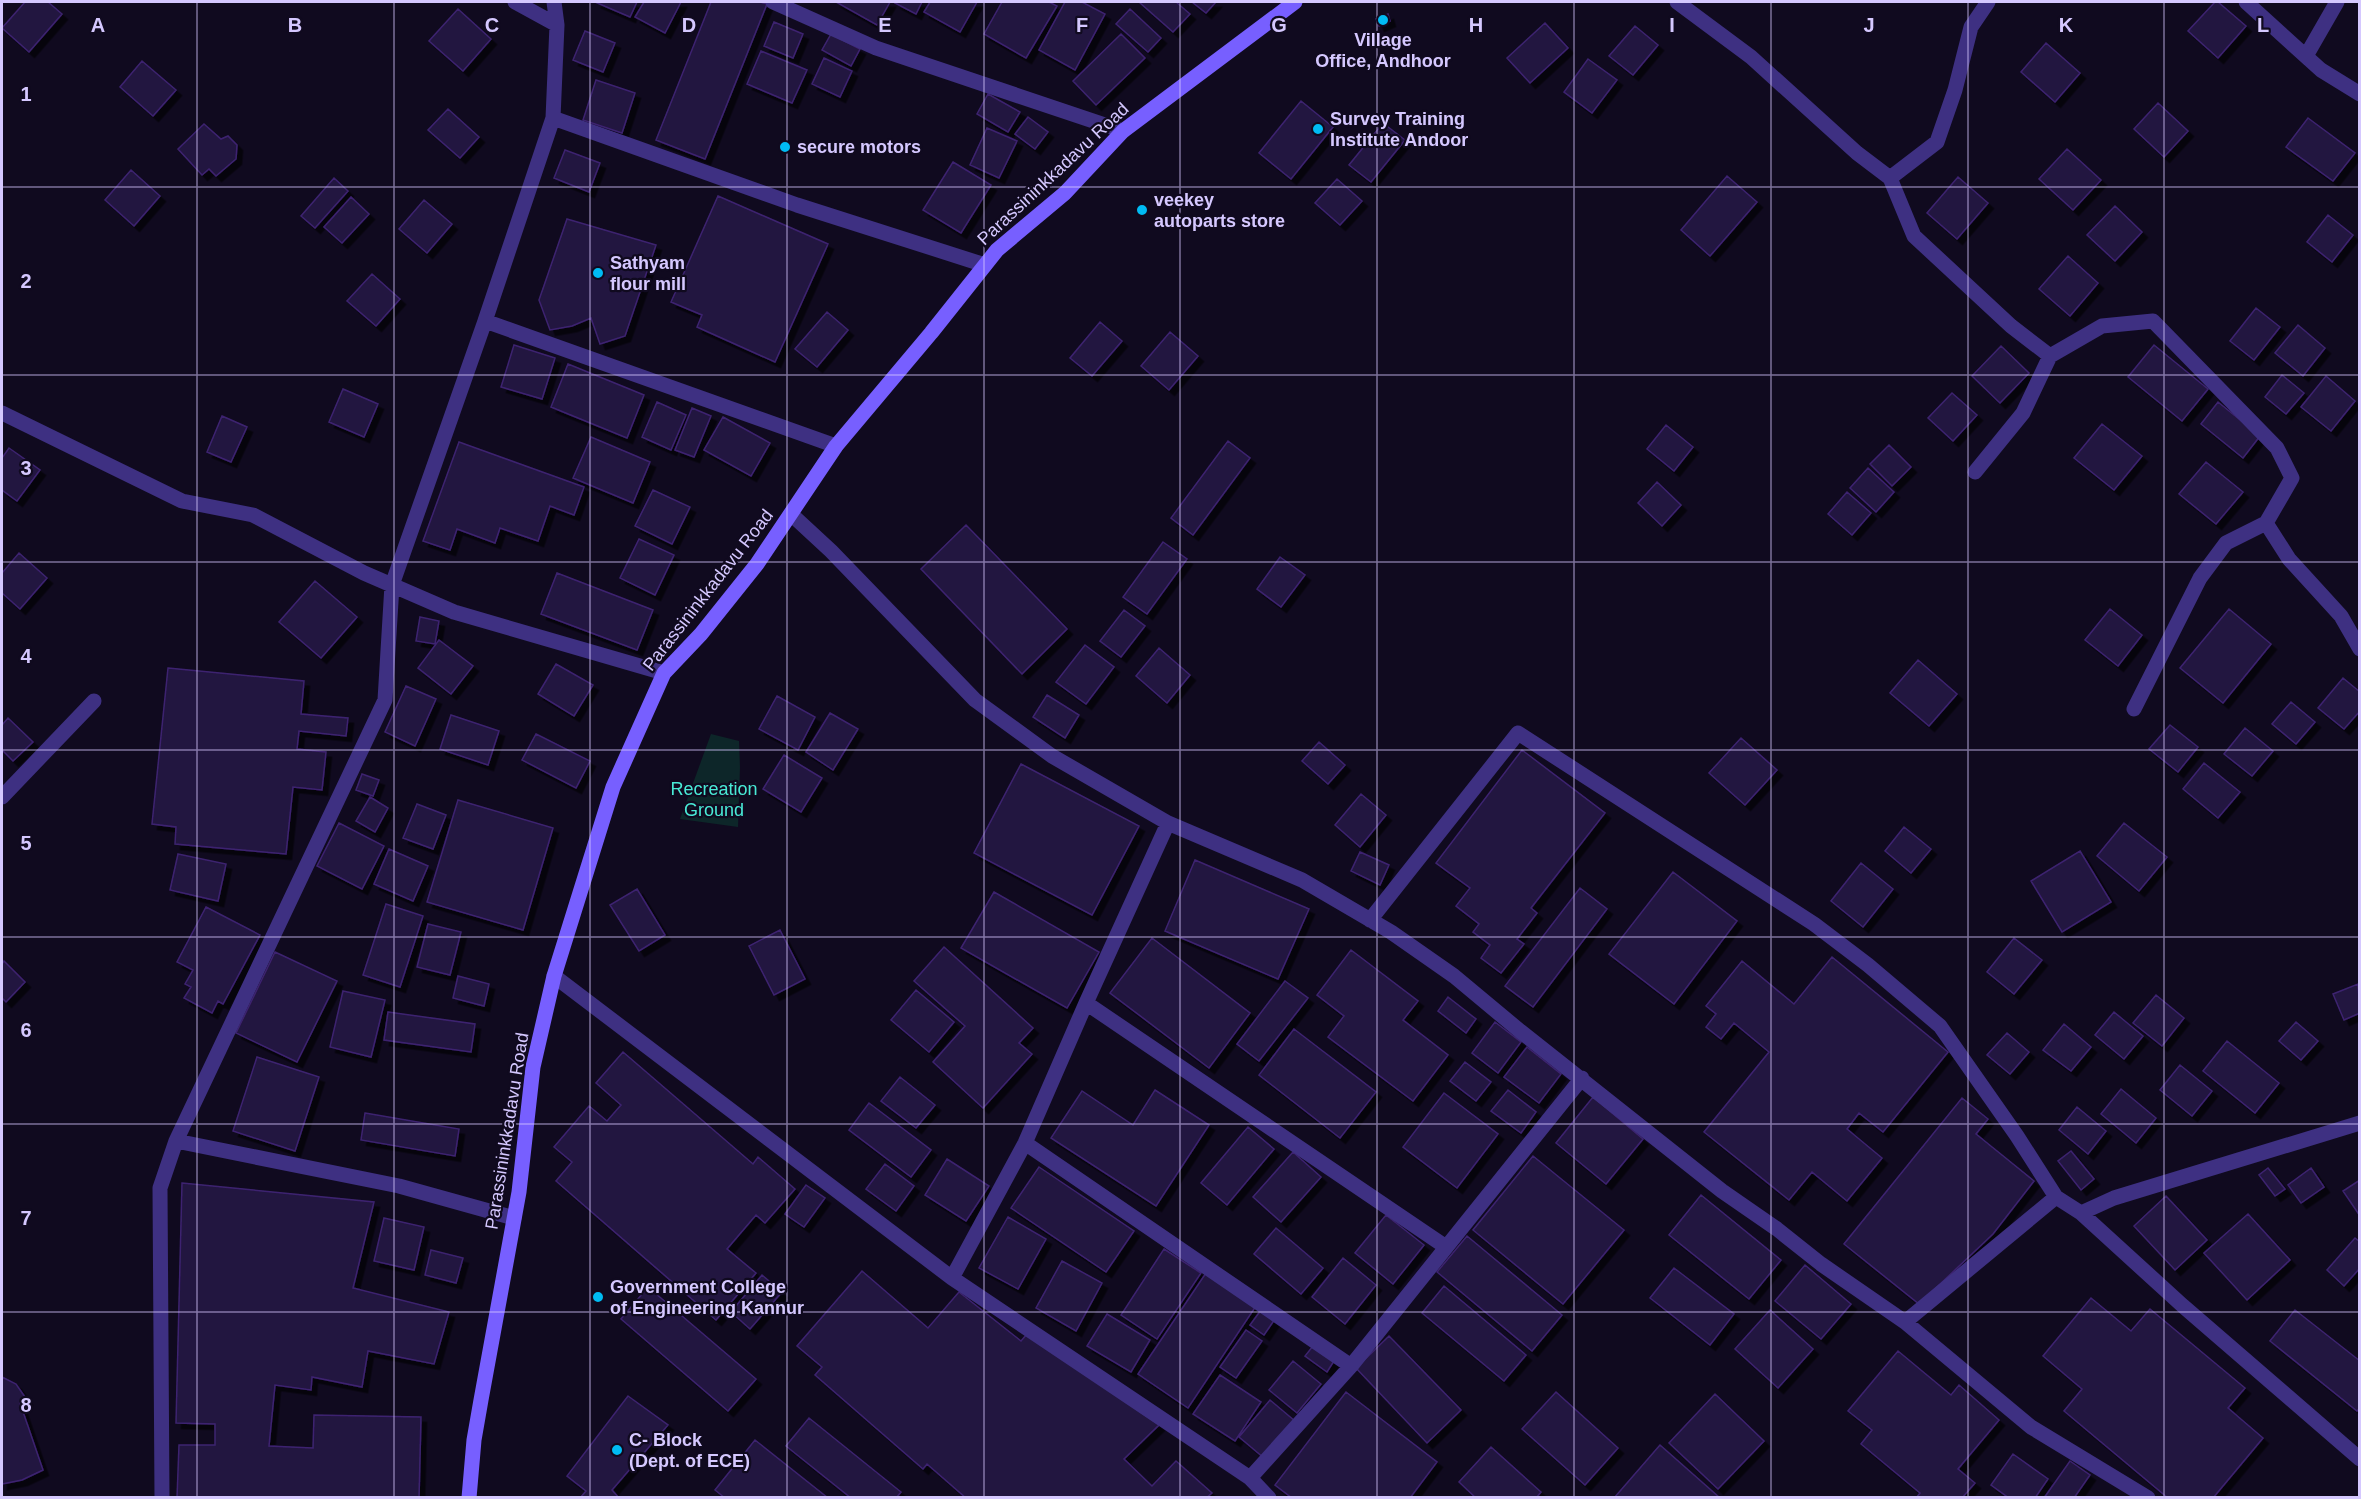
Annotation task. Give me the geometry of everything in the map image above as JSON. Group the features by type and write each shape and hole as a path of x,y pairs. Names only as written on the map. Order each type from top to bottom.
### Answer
{"main road":[{"name":"Parassininkkadavu Road","path":"469,1497 481,1400 514,1218 533,1067 554,976 613,787 664,673 702,634 757,564 836,446 997,250 1065,193 1123,131 1295,2"}],"street":[{"path":"515,2 557,26"},
{"path":"162,1497 160,1188 177,1141 385,700 392,585 485,321 553,118 557,26 554,2"},
{"path":"772,2 876,48 1123,131"},
{"path":"1677,2 1751,57 1857,153 1890,178 1914,236 2011,326 2050,356"},
{"path":"1890,178 1937,142 1955,90 1971,27 1988,2"},
{"path":"2246,2 2321,70 2360,94"},
{"path":"2306,56 2337,2"},
{"path":"553,118 797,205 985,265"},
{"path":"485,321 836,446"},
{"path":"1975,472 2023,413 2050,356 2102,326 2153,321 2277,448 2292,478 2266,523 2226,543 2200,578 2134,709"},
{"path":"2,413 182,501 253,515 364,573 454,612 664,673"},
{"path":"791,514 831,551 975,700 1052,756 1168,823 1302,880 1370,920 1454,976 1520,1032 1582,1078 1722,1191 1905,1322 2031,1427 2148,1497"},
{"path":"2266,523 2289,559 2341,616 2360,649"},
{"path":"2,797 94,701"},
{"path":"1370,920 1518,733 1814,924 1868,965 1941,1026 2056,1197 2081,1213 2183,1306 2360,1460"},
{"path":"952,1278 1025,1143 1168,823"},
{"path":"554,976 952,1278 1250,1478 1269,1497"},
{"path":"1086,1004 1446,1247"},
{"path":"1250,1478 1351,1366 1582,1078"},
{"path":"2081,1213 2114,1198 2360,1123"},
{"path":"177,1141 399,1186 514,1218"},
{"path":"1025,1143 1351,1366"},
{"path":"1905,1322 2056,1197"}],"green space":[{"name":"Recreation Ground","path":"711,734 739,741 738,827 680,819"}],"building":[{"path":"25,2 48,2 62,14 29,52 2,28"},
{"path":"595,2 637,2 630,17"},
{"path":"644,2 681,2 665,33 635,17"},
{"path":"711,2 767,4 705,159 656,140"},
{"path":"836,2 890,2 877,25"},
{"path":"896,2 922,2 916,14"},
{"path":"930,2 977,2 960,32 924,12"},
{"path":"1002,2 1049,2 1057,6 1026,58 984,34"},
{"path":"1065,2 1082,2 1105,14 1075,70 1039,50"},
{"path":"1139,2 1176,2 1190,14 1173,32"},
{"path":"1192,2 1216,2 1206,13"},
{"path":"2215,2 2218,2 2246,26 2218,58 2188,31"},
{"path":"458,9 491,39 463,71 429,41"},
{"path":"1130,9 1161,38 1148,52 1116,24"},
{"name":"Village Office, Andhoor","path":"1388,14 1390,21 1379,26 1376,19"},
{"path":"774,22 803,34 793,58 764,46"},
{"path":"1545,23 1568,48 1530,83 1507,58"},
{"path":"1635,26 1658,45 1633,75 1609,56"},
{"path":"585,31 615,43 603,72 573,60"},
{"path":"831,34 860,49 851,66 822,50"},
{"path":"1121,34 1145,58 1096,105 1073,81"},
{"path":"2046,43 2080,73 2055,102 2021,72"},
{"path":"761,51 807,70 792,103 747,84"},
{"path":"824,58 852,71 840,97 812,84"},
{"path":"1588,59 1617,80 1592,113 1564,92"},
{"path":"142,61 176,90 153,116 120,87"},
{"path":"596,80 635,93 622,133 583,120"},
{"path":"988,94 1020,112 1008,132 977,114"},
{"path":"1301,101 1333,127 1291,179 1259,153"},
{"path":"2158,103 2188,131 2164,157 2134,129"},
{"path":"448,109 479,137 460,158 428,130"},
{"path":"1028,117 1048,132 1035,149 1015,134"},
{"path":"2308,118 2355,153 2333,181 2286,147"},
{"path":"1383,123 1405,140 1371,182 1349,165"},
{"path":"204,124 221,139 228,136 237,145 236,159 216,176 209,169 202,175 178,149"},
{"path":"987,128 1017,141 999,178 970,165"},
{"path":"2067,149 2101,180 2073,210 2039,179"},
{"path":"565,150 600,163 589,192 554,178"},
{"path":"953,162 991,185 961,233 923,210"},
{"path":"131,170 160,196 134,226 105,200"},
{"path":"1727,176 1757,202 1710,256 1681,230"},
{"path":"1958,177 1988,203 1957,239 1927,213"},
{"path":"334,178 348,191 315,228 301,216"},
{"path":"1337,179 1362,201 1340,225 1315,203"},
{"path":"718,196 828,244 775,362 697,327 702,315 671,302"},
{"path":"351,197 369,214 342,243 324,227"},
{"path":"424,200 452,224 427,253 399,229"},
{"path":"2115,206 2142,232 2115,261 2087,235"},
{"path":"2328,215 2353,235 2332,262 2307,242"},
{"name":"Sathyam flour mill","path":"567,219 656,245 625,336 600,344 591,318 572,326 550,330 539,300"},
{"path":"2068,256 2098,283 2070,316 2039,289"},
{"path":"372,274 400,299 376,326 347,301"},
{"path":"2256,308 2280,327 2254,360 2230,341"},
{"path":"827,312 848,330 817,367 795,349"},
{"path":"1100,322 1122,341 1092,376 1070,358"},
{"path":"2298,325 2325,348 2303,376 2275,353"},
{"path":"1170,332 1198,356 1169,390 1141,366"},
{"path":"514,345 555,358 542,399 501,387"},
{"path":"2154,345 2208,389 2182,421 2128,377"},
{"path":"2001,346 2029,373 2000,403 1972,376"},
{"path":"568,364 644,395 627,438 551,407"},
{"path":"2282,375 2304,393 2286,414 2265,397"},
{"path":"2326,376 2355,401 2331,431 2301,407"},
{"path":"343,389 378,404 364,437 329,422"},
{"path":"1952,393 1977,415 1953,441 1928,418"},
{"path":"657,402 686,415 671,450 642,437"},
{"path":"2218,402 2260,436 2243,458 2201,424"},
{"path":"692,408 711,416 694,457 675,450"},
{"path":"222,416 247,427 231,462 207,452"},
{"path":"723,417 770,443 751,476 704,450"},
{"path":"2102,424 2142,456 2114,490 2074,458"},
{"path":"1666,425 1693,447 1674,471 1647,449"},
{"path":"591,437 650,462 633,503 573,478"},
{"path":"1228,441 1250,458 1193,535 1171,518"},
{"path":"459,442 584,487 574,515 550,506 538,541 500,528 495,543 457,529 450,550 423,541"},
{"path":"1889,445 1911,467 1892,486 1870,464"},
{"path":"9,448 40,470 17,501 2,490 2,458"},
{"path":"2206,462 2243,492 2216,524 2179,494"},
{"path":"1868,468 1894,492 1876,512 1850,488"},
{"path":"1657,482 1681,505 1662,526 1638,503"},
{"path":"653,490 690,507 672,544 635,526"},
{"path":"1847,492 1871,513 1852,535 1828,514"},
{"path":"966,525 1067,629 1022,674 921,569"},
{"path":"639,539 674,555 655,595 620,578"},
{"path":"1163,542 1187,559 1147,614 1123,597"},
{"path":"19,553 47,578 20,609 2,593 2,573"},
{"path":"1280,557 1305,575 1281,607 1257,589"},
{"path":"557,573 653,610 637,650 541,614"},
{"path":"315,581 357,617 321,658 279,622"},
{"path":"2110,609 2142,635 2118,666 2085,640"},
{"path":"2229,609 2271,644 2223,703 2180,668"},
{"path":"1124,610 1145,626 1121,657 1100,641"},
{"path":"420,617 439,621 435,644 416,641"},
{"path":"439,640 473,666 451,694 418,668"},
{"path":"1085,645 1114,667 1086,704 1056,682"},
{"path":"1159,648 1190,675 1167,703 1136,676"},
{"path":"1918,660 1957,694 1929,726 1890,693"},
{"path":"556,664 593,685 574,716 538,694"},
{"path":"168,668 304,681 301,714 348,718 346,736 299,731 297,749 326,752 322,790 293,787 286,854 175,844 176,827 152,824"},
{"path":"2343,678 2360,692 2360,711 2344,729 2318,708"},
{"path":"406,686 436,699 415,746 385,732"},
{"path":"1047,695 1079,715 1065,738 1033,717"},
{"path":"777,696 815,717 798,750 759,729"},
{"path":"2291,702 2315,722 2296,744 2272,724"},
{"path":"830,713 858,729 833,770 806,752"},
{"path":"451,715 499,731 488,765 440,749"},
{"path":"8,718 33,742 13,761 2,750 2,725"},
{"path":"2170,725 2198,747 2178,772 2149,749"},
{"path":"2245,728 2273,751 2252,776 2224,754"},
{"path":"536,734 590,761 576,788 522,760"},
{"path":"1741,738 1777,770 1745,805 1709,773"},
{"path":"1319,742 1345,765 1328,784 1302,761"},
{"path":"1522,750 1605,813 1531,908 1537,913 1517,939 1524,944 1501,973 1481,958 1490,945 1473,932 1479,924 1456,906 1470,888 1436,863"},
{"path":"784,755 822,778 801,812 763,789"},
{"path":"2204,763 2240,792 2218,818 2183,789"},
{"path":"1021,764 1139,826 1092,915 974,853"},
{"path":"362,774 379,780 373,796 356,790"},
{"path":"1361,794 1386,815 1360,847 1335,825"},
{"path":"370,797 388,808 375,832 356,821"},
{"path":"458,800 553,828 523,930 427,902"},
{"path":"417,804 446,815 433,849 403,838"},
{"path":"339,823 384,846 362,889 317,866"},
{"path":"2124,823 2167,857 2139,891 2097,856"},
{"path":"1904,827 1931,849 1911,873 1885,851"},
{"path":"389,849 428,866 413,901 374,884"},
{"path":"2080,851 2111,902 2062,932 2031,881"},
{"path":"1360,852 1389,865 1380,885 1351,871"},
{"path":"178,854 226,864 218,901 170,890"},
{"path":"1195,860 1309,909 1278,979 1165,931"},
{"path":"1861,863 1893,889 1863,927 1831,901"},
{"path":"1673,872 1737,921 1674,1004 1609,954"},
{"path":"1580,888 1607,909 1533,1007 1505,986"},
{"path":"637,889 665,935 639,951 610,905"},
{"path":"994,892 1099,952 1067,1008 961,948"},
{"path":"386,904 423,916 400,987 363,975"},
{"path":"206,907 260,935 223,1004 218,1001 212,1013 184,998 191,987 185,984 193,970 177,962"},
{"path":"428,924 461,932 450,975 417,967"},
{"path":"780,930 805,979 774,995 749,946"},
{"path":"1152,938 1250,1013 1209,1068 1110,993"},
{"path":"2014,938 2042,960 2014,994 1987,972"},
{"path":"944,947 1033,1028 1019,1043 1032,1054 983,1108 933,1062 965,1026 914,981"},
{"path":"1351,950 1418,1001 1403,1020 1448,1055 1413,1101 1328,1037 1344,1016 1317,995"},
{"path":"275,952 337,981 297,1062 236,1033"},
{"path":"1832,957 1948,1052 1883,1132 1859,1113 1847,1129 1882,1158 1847,1201 1812,1172 1789,1200 1704,1132 1769,1052 1734,1023 1721,1039 1706,1027 1716,1014 1706,1006 1742,961 1794,1004"},
{"path":"4,961 25,982 6,1002 2,998 2,964"},
{"path":"458,976 489,984 484,1006 453,998"},
{"path":"1285,981 1308,998 1259,1061 1237,1044"},
{"path":"2358,984 2360,1013 2344,1020 2333,994"},
{"path":"916,990 954,1022 929,1052 891,1020"},
{"path":"343,991 385,1000 371,1057 330,1047"},
{"path":"2156,995 2184,1018 2162,1046 2133,1023"},
{"path":"1448,997 1476,1019 1466,1033 1438,1011"},
{"path":"388,1012 475,1024 471,1052 384,1040"},
{"path":"2114,1012 2143,1036 2124,1059 2095,1035"},
{"path":"1495,1022 1521,1042 1498,1073 1472,1053"},
{"path":"2296,1022 2318,1041 2301,1060 2279,1041"},
{"path":"2064,1024 2091,1047 2071,1071 2043,1050"},
{"path":"1294,1029 1376,1092 1340,1138 1259,1075"},
{"path":"2007,1033 2029,1052 2010,1074 1987,1055"},
{"path":"2227,1041 2279,1083 2255,1113 2203,1071"},
{"path":"1527,1047 1561,1074 1539,1103 1504,1077"},
{"path":"623,1052 753,1164 758,1157 795,1189 765,1223 756,1215 727,1249 756,1273 716,1320 556,1181 572,1162 554,1147 589,1106 607,1121 621,1105 596,1083"},
{"path":"257,1057 319,1077 295,1151 233,1131"},
{"path":"1465,1062 1491,1082 1476,1101 1450,1081"},
{"path":"2180,1065 2212,1091 2192,1116 2160,1090"},
{"path":"900,1077 935,1105 916,1128 881,1101"},
{"path":"2121,1089 2156,1118 2136,1143 2101,1114"},
{"path":"1155,1090 1209,1125 1156,1206 1051,1138 1082,1091 1133,1125"},
{"path":"1508,1090 1536,1112 1521,1133 1491,1111"},
{"path":"1444,1093 1498,1134 1457,1188 1403,1147"},
{"path":"1593,1097 1643,1139 1606,1184 1556,1143"},
{"path":"1962,1098 1988,1119 1976,1134 2034,1181 1993,1234 1919,1304 1844,1244"},
{"path":"869,1103 931,1150 911,1177 849,1130"},
{"path":"2077,1107 2106,1131 2088,1154 2059,1130"},
{"path":"365,1113 459,1129 455,1156 361,1140"},
{"path":"1248,1127 1274,1149 1227,1205 1201,1183"},
{"path":"2071,1151 2094,1179 2081,1190 2058,1161"},
{"path":"1293,1152 1321,1177 1281,1222 1253,1197"},
{"path":"1533,1156 1624,1230 1563,1304 1473,1230"},
{"path":"947,1159 989,1186 966,1221 925,1195"},
{"path":"885,1164 914,1186 896,1211 866,1189"},
{"path":"1039,1167 1134,1231 1106,1272 1011,1208"},
{"path":"2268,1168 2285,1189 2275,1196 2259,1175"},
{"path":"2311,1168 2324,1187 2301,1203 2288,1185"},
{"path":"2360,1180 2360,1216 2343,1191"},
{"path":"182,1183 374,1202 353,1288 449,1312 434,1364 368,1351 362,1387 312,1377 311,1390 275,1385 269,1446 313,1448 314,1415 421,1417 419,1498 177,1498 179,1445 215,1445 215,1424 176,1423"},
{"path":"806,1185 825,1198 804,1227 785,1214"},
{"path":"1701,1195 1781,1260 1749,1299 1669,1235"},
{"path":"2166,1196 2207,1240 2175,1270 2134,1226"},
{"path":"2248,1214 2290,1260 2247,1300 2204,1253"},
{"path":"1386,1215 1424,1245 1393,1284 1355,1253"},
{"path":"1008,1217 1046,1239 1018,1289 979,1268"},
{"path":"384,1218 424,1227 414,1270 374,1261"},
{"path":"1276,1228 1323,1268 1301,1294 1254,1254"},
{"path":"1467,1236 1562,1315 1532,1351 1437,1272"},
{"path":"2355,1238 2360,1242 2360,1268 2344,1286 2327,1270"},
{"path":"1164,1249 1201,1273 1157,1339 1121,1315"},
{"path":"431,1250 463,1258 456,1283 425,1275"},
{"path":"1343,1258 1376,1285 1345,1324 1312,1297"},
{"path":"1062,1261 1102,1283 1076,1331 1036,1308"},
{"path":"1805,1265 1851,1304 1821,1339 1775,1301"},
{"path":"1674,1268 1734,1314 1710,1345 1650,1298"},
{"path":"862,1271 928,1328 959,1292 1021,1341 1027,1334 1159,1425 1124,1459 1152,1486 1176,1461 1212,1493 1206,1498 966,1498 927,1464 923,1469 815,1375 822,1367 797,1346"},
{"path":"1206,1273 1256,1306 1188,1408 1138,1374"},
{"path":"762,1275 782,1292 750,1329 731,1312"},
{"path":"1444,1286 1526,1355 1504,1381 1422,1313"},
{"path":"648,1287 756,1379 728,1411 621,1319"},
{"path":"2091,1298 2131,1331 2150,1309 2245,1388 2228,1408 2263,1438 2213,1498 2168,1498 2064,1411 2082,1389 2043,1356"},
{"path":"1261,1310 1275,1319 1264,1335 1250,1325"},
{"path":"1770,1310 1813,1349 1778,1388 1735,1349"},
{"path":"2295,1310 2360,1361 2360,1408 2357,1411 2270,1341"},
{"path":"1107,1314 1150,1340 1131,1372 1087,1346"},
{"path":"1246,1330 1262,1341 1236,1378 1220,1367"},
{"path":"1389,1336 1461,1410 1427,1443 1356,1368"},
{"path":"1313,1346 1334,1361 1327,1372 1305,1356"},
{"path":"1898,1351 1951,1395 1959,1385 1999,1420 1958,1469 1975,1483 1962,1498 1916,1498 1920,1493 1861,1444 1872,1430 1848,1411"},
{"path":"1293,1361 1321,1384 1297,1413 1269,1390"},
{"path":"1220,1375 1261,1402 1235,1441 1193,1414"},
{"path":"2,1377 16,1384 27,1400 20,1403 43,1470 22,1480 2,1484"},
{"path":"1346,1392 1437,1462 1410,1498 1292,1498 1275,1485"},
{"path":"1556,1392 1618,1448 1585,1485 1522,1429"},
{"path":"1715,1394 1764,1441 1718,1489 1669,1443"},
{"name":"C- Block (Dept. of ECE)","path":"628,1396 668,1425 612,1490 619,1498 580,1498 586,1491 567,1476"},
{"path":"1270,1400 1295,1421 1264,1458 1239,1437"},
{"path":"809,1418 901,1492 896,1498 851,1498 786,1446"},
{"path":"755,1440 828,1498 725,1498 715,1490"},
{"path":"1660,1445 1720,1498 1614,1498"},
{"path":"1491,1447 1541,1492 1536,1498 1476,1498 1459,1482"},
{"path":"2013,1454 2048,1479 2035,1498 2009,1498 1991,1485"},
{"path":"2070,1461 2090,1475 2074,1498 2044,1498"}],"place":[{"name":"Village Office, Andhoor","path":"1383,20"},
{"name":"Survey Training Institute Andoor","path":"1318,129"},
{"name":"secure motors","path":"785,147"},
{"name":"veekey autoparts store","path":"1142,210"},
{"name":"Sathyam flour mill","path":"598,273"},
{"name":"Government College of Engineering Kannur","path":"598,1297"},
{"name":"C- Block (Dept. of ECE)","path":"617,1450"}]}
